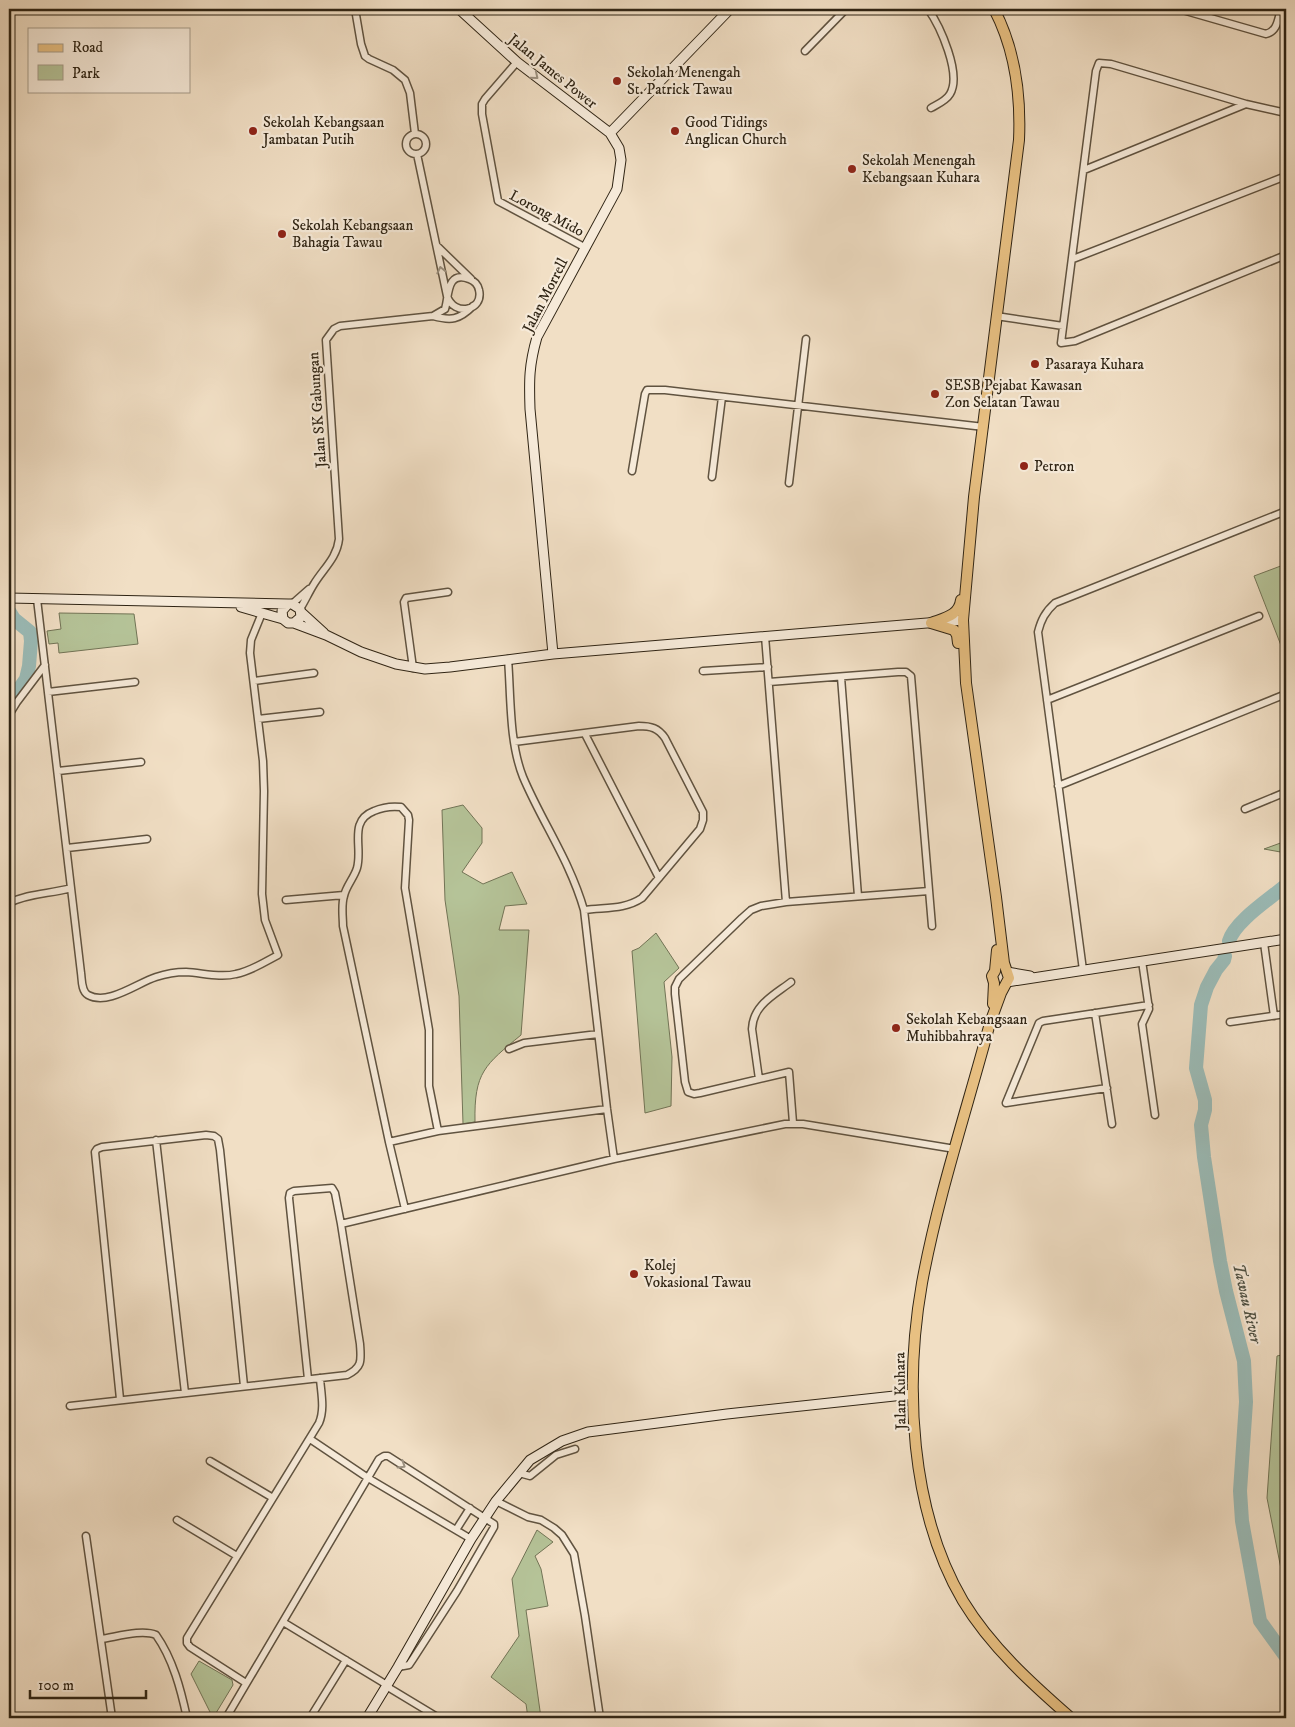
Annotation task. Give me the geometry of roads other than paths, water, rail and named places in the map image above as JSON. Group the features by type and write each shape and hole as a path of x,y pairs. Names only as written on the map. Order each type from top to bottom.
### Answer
{"main road":[{"path":"990,1023 1007,977 966,683 963,620 964,592 1020,119 1012,60 1004,31 994,9"},
{"path":"931,623 957,612 961,596 964,592"},
{"path":"931,623 956,632 961,677 966,683"},
{"path":"990,1023 994,983 992,976 995,970 999,929"},
{"path":"995,970 1002,968 1007,977"},
{"path":"994,983 1000,985 1007,977"},
{"name":"Jalan Kuhara","path":"990,1023 935,1225 922,1286 915,1348 913,1394 919,1469 925,1502 942,1556 964,1601 989,1638 1029,1681 1071,1718"}],"street":[{"path":"355,9 360,44 365,56 399,75 408,85 415,134"},
{"name":"Jalan James Power","path":"459,9 517,62 610,133"},
{"path":"610,133 730,9"},
{"path":"805,50 846,9"},
{"path":"928,9 940,28 944,39 950,59 953,81 950,94 930,108"},
{"path":"1179,9 1266,34 1274,30 1281,9"},
{"name":"Lorong Mido","path":"517,62 482,104 482,114 498,201 586,248"},
{"path":"1286,114 1111,64 1099,63 1096,71 1061,343 1075,341 1286,255"},
{"path":"1084,170 1246,104"},
{"name":"Jalan Morrell","path":"553,654 530,409 530,363 537,337 611,201 619,179 621,160 619,148 610,133"},
{"path":"415,134 422,135 426,144 424,150 417,154 410,151 407,146 407,139 415,134"},
{"path":"417,154 436,245 447,296 452,305 457,308 466,309 473,306 477,303 480,293 476,283 436,245"},
{"path":"1073,259 1286,176"},
{"path":"433,316 445,310 448,291 452,282 462,278 472,280"},
{"name":"Jalan SK Gabungan","path":"295,608 334,556 339,540 326,340 334,329 349,324 433,316 445,319 458,318 464,316 473,306"},
{"path":"996,316 1063,326"},
{"path":"789,483 806,338"},
{"path":"632,471 647,390 665,390 984,427"},
{"path":"712,477 722,397"},
{"path":"1083,970 1038,632 1040,621 1055,603 1286,511"},
{"path":"413,668 404,602 406,598 448,592"},
{"path":"9,598 224,602 295,608 326,635"},
{"path":"37,599 83,987 88,995 95,997 115,996 146,980 169,974 185,972 236,974 278,955 265,920 262,894 264,791 250,653 251,640 262,613"},
{"path":"224,602 283,619 288,623 294,623 326,635 382,660 413,668 450,667 553,654 963,620"},
{"path":"283,619 282,611 295,608"},
{"path":"294,623 299,620 295,608"},
{"path":"1047,700 1259,616"},
{"path":"766,636 786,902"},
{"path":"508,659 514,742 523,776 577,885 584,910 606,1109 614,1159"},
{"path":"9,715 16,702 45,666"},
{"path":"703,671 768,667"},
{"path":"769,682 898,672 906,672 911,676 932,926"},
{"path":"254,681 314,674"},
{"path":"841,676 858,896"},
{"path":"48,692 135,682"},
{"path":"1058,786 1286,694"},
{"path":"258,719 320,712"},
{"path":"514,742 650,726 659,730 665,738 702,812 703,820 700,829 642,898 636,902 613,908 584,910"},
{"path":"585,734 659,878"},
{"path":"58,771 141,762"},
{"path":"9,765 10,776"},
{"path":"1245,809 1286,792"},
{"path":"405,1209 343,926 344,895 357,868 359,859 358,827 360,822 370,812 378,809 401,808 408,815 409,820 405,888 429,1030 429,1086 438,1131"},
{"path":"67,848 147,839"},
{"path":"9,903 31,894 57,892 71,888"},
{"path":"793,1123 789,1072 700,1093 688,1092 675,987 679,979 751,910 761,906 786,902 929,891"},
{"path":"286,900 344,895"},
{"path":"1007,977 1035,977 1286,939"},
{"path":"1264,942 1274,1016"},
{"path":"1142,961 1150,1009 1142,1024 1156,1115"},
{"path":"759,1078 752,1029 753,1021 760,1006 790,982"},
{"path":"1107,1088 1006,1103 1039,1023 1149,1004"},
{"path":"1095,1013 1112,1124"},
{"path":"1230,1022 1286,1014"},
{"path":"509,1049 524,1043 598,1034"},
{"path":"389,1142 438,1131 606,1109"},
{"path":"341,1224 614,1159 793,1123 955,1149"},
{"path":"120,1400 95,1152 102,1147 156,1140 206,1135 218,1138 244,1386"},
{"path":"156,1140 185,1393"},
{"path":"70,1406 347,1375 356,1371 360,1364 360,1344 341,1224 335,1193 332,1188 294,1191 290,1193 289,1198 308,1379"},
{"path":"246,1683 190,1647 187,1643 187,1638 310,1439 322,1413 320,1378"},
{"path":"367,1718 471,1539 496,1501 530,1460 550,1447 588,1432 728,1414 913,1394"},
{"path":"310,1439 368,1478 471,1539"},
{"path":"519,1473 530,1476 556,1455 575,1448"},
{"path":"226,1718 379,1459 384,1456 388,1456 494,1524 493,1531 409,1665 398,1667"},
{"path":"210,1461 273,1498"},
{"path":"496,1501 528,1517 541,1520 554,1528 562,1535 574,1554 600,1718"},
{"path":"456,1530 470,1508"},
{"path":"177,1520 237,1556"},
{"path":"86,1536 112,1718"},
{"path":"283,1622 439,1718"},
{"path":"101,1639 150,1632 156,1635 177,1679 187,1718"},
{"path":"310,1718 346,1660"}],"waterway":[{"path":"9,611 14,619 30,632 31,641 26,679 9,699"},
{"name":"Tawau River","path":"1229,941 1245,918 1286,885"},
{"name":"Tawau River","path":"1225,956 1207,987 1201,1005 1196,1068 1205,1100 1205,1110 1201,1125 1220,1261 1244,1361 1246,1402 1240,1491 1242,1521 1260,1621 1286,1657"}],"place":[{"name":"Sekolah Menengah St. Patrick Tawau","path":"617,81"},
{"name":"Sekolah Kebangsaan Jambatan Putih","path":"253,131"},
{"name":"Good Tidings Anglican Church","path":"675,131"},
{"name":"Sekolah Menengah Kebangsaan Kuhara","path":"852,169"},
{"name":"Sekolah Kebangsaan Bahagia Tawau","path":"282,234"},
{"name":"Pasaraya Kuhara","path":"1035,364"},
{"name":"SESB Pejabat Kawasan Zon Selatan Tawau","path":"935,394"},
{"name":"Petron","path":"1024,466"},
{"name":"Sekolah Kebangsaan Muhibbahraya","path":"896,1028"},
{"name":"Kolej Vokasional Tawau","path":"634,1274"}]}
